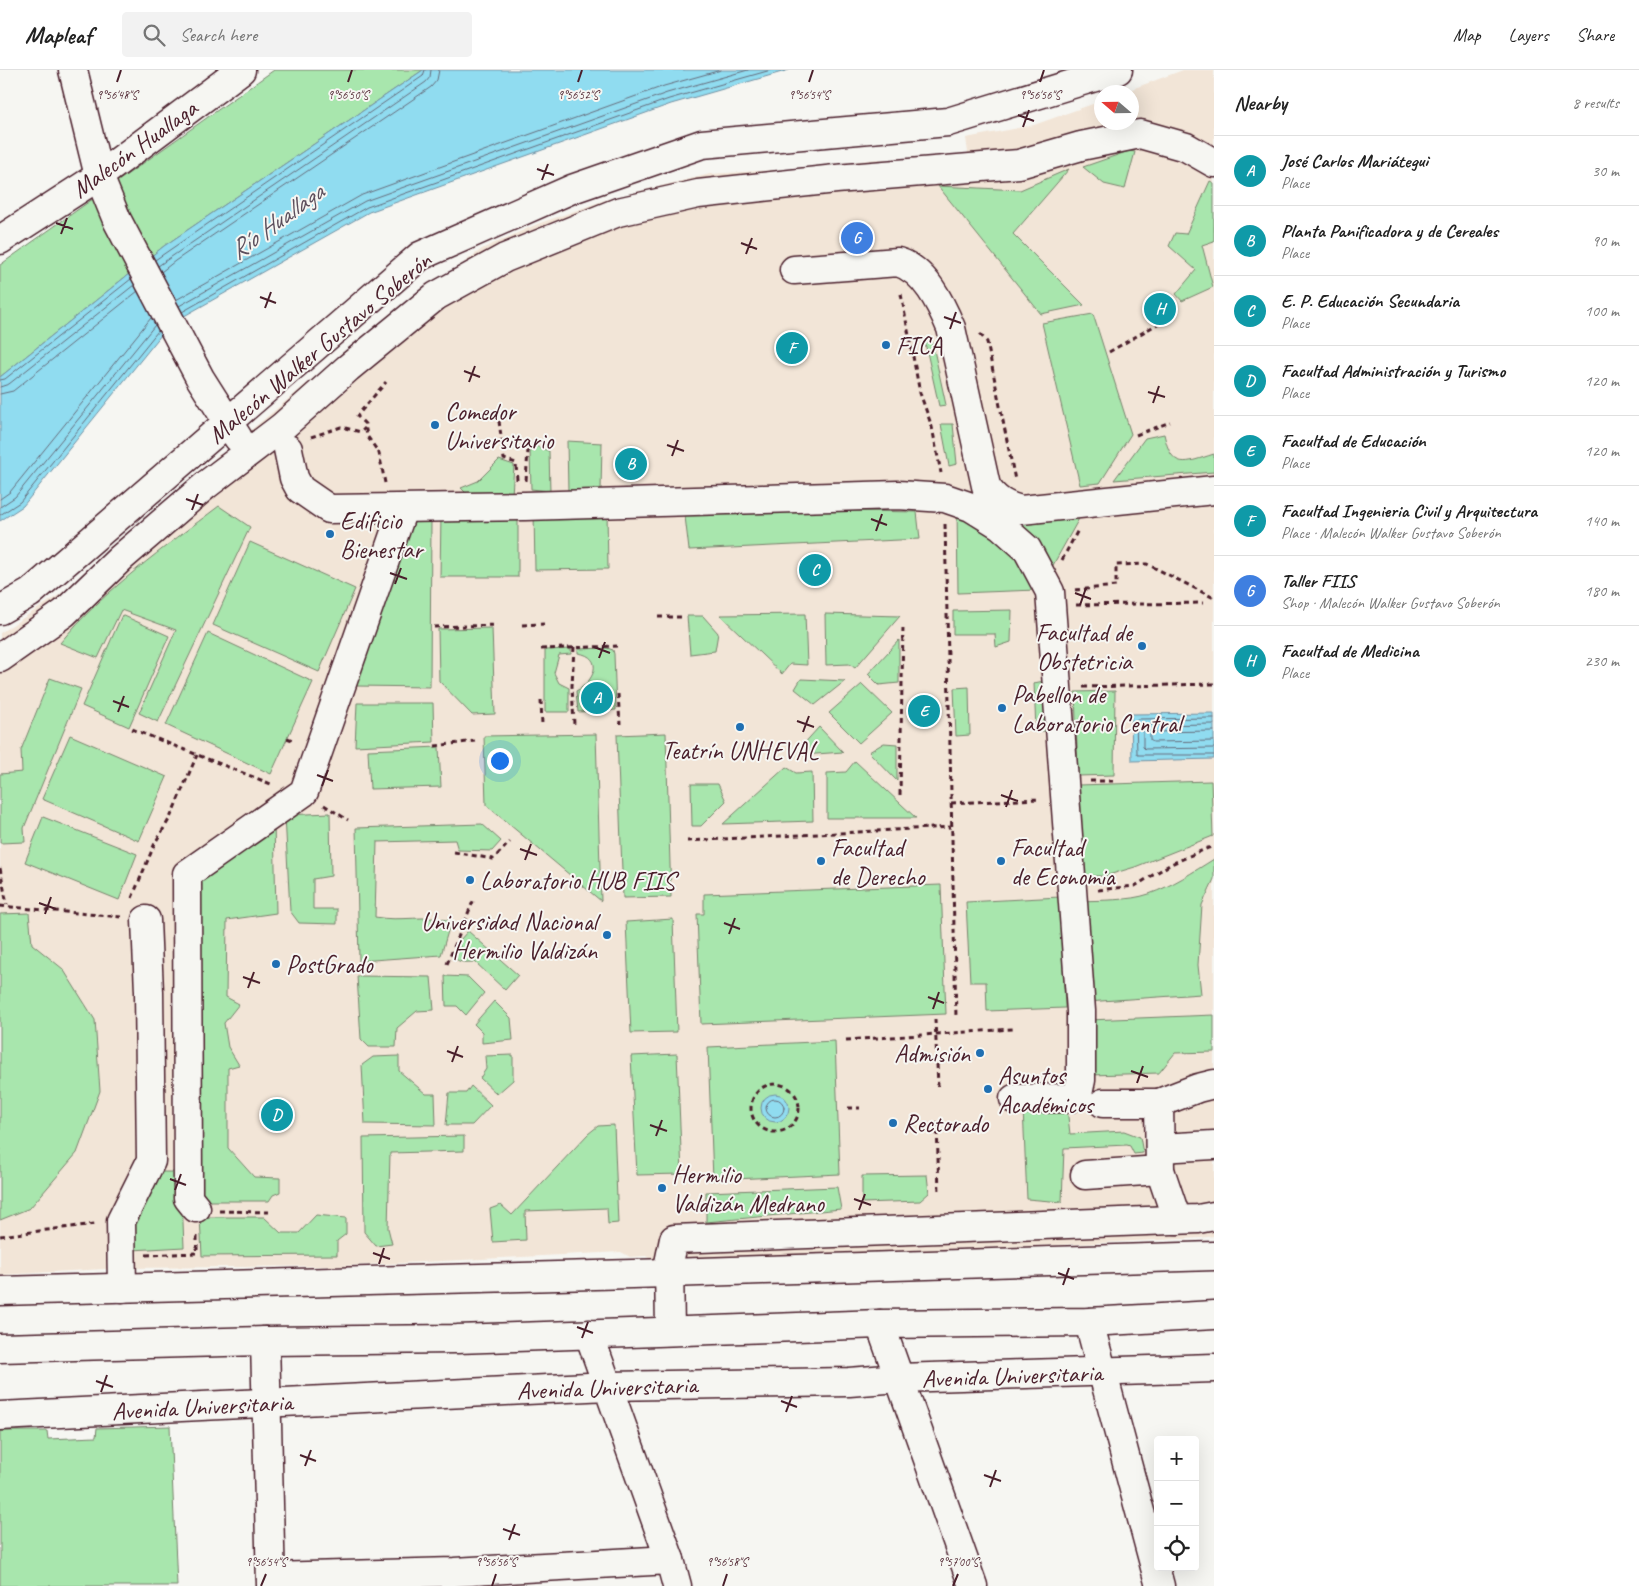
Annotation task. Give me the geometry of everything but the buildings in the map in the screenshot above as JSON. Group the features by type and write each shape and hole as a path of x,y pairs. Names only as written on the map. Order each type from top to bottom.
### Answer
{"main road":[{"path":"73,70 100,176 117,220 200,378 242,446"},
{"name":"Malecón Huallaga","path":"0,240 100,176 241,70"},
{"name":"Malecón Walker Gustavo Soberón","path":"0,610 30,593 420,256 572,190 702,144 948,122 1118,70"},
{"path":"0,658 64,613 121,558 199,491 282,427 348,368 436,296 505,258 618,212 698,194 836,179 1019,164 1082,146 1140,134 1186,147 1214,163"},
{"path":"794,270 890,262 908,265 926,282 951,328 986,486 991,495 1010,508 1021,510 1214,490"},
{"path":"288,449 294,478 300,489 329,509 398,498 520,506 898,495 945,498 971,507 1000,525 1014,537 1027,549 1055,590 1057,688 1081,1011 1081,1080 1078,1094 1070,1098 1014,1099"},
{"path":"196,1208 188,1198 187,874 304,792 398,498"},
{"path":"122,1288 120,1257 121,1221 150,1161 149,992 139,909"},
{"path":"1103,1103 1159,1103 1214,1084"},
{"path":"1159,1103 1160,1159 1177,1220"},
{"path":"1085,1175 1214,1145"},
{"path":"670,1331 668,1263 674,1239 1177,1220 1214,1216"},
{"path":"0,1291 668,1274 1214,1256"},
{"path":"1180,1316 1214,1302"},
{"name":"Avenida Universitaria","path":"0,1348 265,1341 457,1339 880,1324 1089,1322 1214,1314"},
{"path":"1089,1322 1160,1586"},
{"path":"880,1324 973,1586"},
{"path":"589,1334 670,1560 677,1586"},
{"path":"265,1341 271,1581 454,1579 670,1560"},
{"name":"Avenida Universitaria","path":"0,1416 608,1386 849,1382 899,1378 1214,1368"}],"path":[{"path":"900,293 920,393 932,427 945,498 956,1018"},
{"path":"1108,352 1161,322"},
{"path":"386,382 357,416 365,424 367,436 378,452 385,484 398,498"},
{"path":"499,421 504,459 516,463 520,506"},
{"path":"1136,435 1170,422"},
{"path":"288,449 300,440 341,427 361,432 366,428"},
{"path":"520,506 528,450"},
{"path":"1055,590 1093,502"},
{"path":"1055,590 1116,586 1116,565 1148,564 1214,598"},
{"path":"1055,590 1070,605 1203,603"},
{"path":"658,617 681,617"},
{"path":"522,625 544,624"},
{"path":"434,627 498,626"},
{"path":"900,795 903,626"},
{"path":"540,648 617,646"},
{"path":"574,648 572,686 574,724"},
{"path":"1057,688 1214,684"},
{"path":"618,694 620,724"},
{"path":"541,700 542,725"},
{"path":"132,729 300,795"},
{"path":"435,746 474,741"},
{"path":"0,906 139,909 155,843 170,818 197,755"},
{"path":"951,802 1066,798"},
{"path":"687,841 952,826"},
{"path":"454,852 493,859 510,842"},
{"path":"1072,893 1135,886 1171,864 1214,847"},
{"path":"0,868 7,906"},
{"path":"447,964 474,899"},
{"path":"935,1019 938,1086"},
{"path":"846,1040 1013,1029"},
{"path":"780,1084 794,1092 798,1099 798,1115 789,1128 781,1132 773,1133 758,1127 750,1112 753,1097 764,1086 780,1084"},
{"path":"848,1108 860,1108"},
{"path":"937,1122 939,1194"},
{"path":"120,1257 125,1255 197,1253 196,1208 209,1211 270,1212"},
{"path":"0,1236 121,1221"}],"shaded area":[{"name":"Universidad Nacional Hermilio Valdizán","path":"1183,70 1214,70 1214,1236 1055,1245 752,1256 656,1264 646,1256 630,1257 621,1252 342,1266 122,1268 0,1275 0,633 62,593 220,454 231,458 251,438 251,430 339,357 482,249 535,225 608,199 710,174 792,169 877,159 970,167 966,138 1034,125 1094,104 1094,130 1139,130 1139,86"}],"green space":[{"path":"274,70 423,70 164,246 0,377 0,265"},
{"path":"1129,151 1135,152 1125,189 1104,184 1083,167"},
{"path":"1069,169 1013,234 1084,305 1041,314 938,186 1020,190"},
{"path":"1210,181 1214,183 1214,241 1202,245 1213,287 1182,301 1176,294 1196,270 1169,246 1175,233 1186,234"},
{"path":"1093,314 1131,434 1100,483 1080,485 1042,323"},
{"path":"932,341 946,405 939,406 925,343"},
{"path":"941,424 953,424 957,464 949,466"},
{"path":"1164,434 1171,454 1181,461 1195,460 1214,454 1214,472 1114,480 1145,438"},
{"path":"567,441 602,443 601,490 568,491"},
{"path":"536,446 549,451 550,491 531,489 530,451"},
{"path":"499,460 514,465 512,495 469,496 461,488 478,481"},
{"path":"219,506 250,527 158,722 139,713 176,630 121,610 98,658 60,643 115,587"},
{"path":"684,508 917,512 920,539 689,550"},
{"path":"957,509 998,537 1017,559 1037,590 958,593"},
{"path":"607,512 608,569 535,570 534,513"},
{"path":"441,514 518,514 518,577 440,577"},
{"path":"1081,515 1052,567 1029,531 1020,527 1022,518"},
{"path":"431,519 430,687 356,686 412,521"},
{"path":"250,542 355,589 319,672 213,625"},
{"path":"1012,610 1011,642 996,647 995,634 953,634 953,611"},
{"path":"805,614 807,665 790,664 782,674 720,615"},
{"path":"825,614 900,616 855,668 849,664 826,665"},
{"path":"122,615 169,636 129,727 82,706"},
{"path":"687,616 703,616 718,633 715,651 690,654"},
{"path":"492,628 495,714 472,715 439,681 438,629"},
{"path":"208,633 313,682 271,774 166,725"},
{"path":"899,640 899,683 879,685 868,674"},
{"path":"607,648 613,650 614,654 616,710 578,712 576,691 588,682 592,676 594,664 592,659 578,653 578,649"},
{"path":"571,649 571,654 559,655 554,673 559,683 569,688 569,712 545,712 545,650"},
{"path":"50,678 81,689 24,828 25,842 0,843 0,774 22,772 21,750"},
{"path":"801,679 845,681 815,705 795,689"},
{"path":"1049,680 1050,731 1036,731 1034,683"},
{"path":"862,684 892,713 859,743 829,713"},
{"path":"969,687 970,735 956,736 954,688"},
{"path":"1115,691 1114,775 1078,776 1075,692"},
{"path":"357,703 433,703 434,742 355,746"},
{"path":"819,727 843,752 803,755 801,747"},
{"path":"666,733 671,897 623,898 617,735"},
{"path":"596,734 601,901 486,805 484,736"},
{"path":"70,735 167,777 139,841 42,799"},
{"path":"884,743 897,744 897,781 869,752"},
{"path":"439,747 441,787 370,789 368,750"},
{"path":"855,761 916,818 827,818 827,773 846,772"},
{"path":"786,767 796,773 812,772 813,821 723,824"},
{"path":"1211,781 1213,836 1135,867 1105,876 1081,876 1078,785"},
{"path":"691,784 718,784 726,801 701,826 692,826"},
{"path":"330,813 331,876 313,879 313,909 337,909 337,924 299,923 290,911 285,815"},
{"path":"43,817 137,854 119,900 25,862"},
{"path":"274,821 276,913 227,920 226,997 239,1004 224,1023 228,1047 239,1065 228,1068 228,1148 254,1177 280,1178 280,1192 273,1195 269,1201 206,1201 197,1193 193,877"},
{"path":"482,824 501,841 492,851 458,850 455,840 377,842 375,917 394,919 433,918 451,921 441,955 359,961 356,828"},
{"path":"1214,859 1214,879 1202,905 1198,965 1201,994 1087,1002 1079,901 1124,899 1149,894 1174,883"},
{"path":"941,885 946,1014 701,1024 697,914 704,914 704,894"},
{"path":"1060,897 1065,1008 987,1011 986,982 970,982 966,902"},
{"path":"29,913 32,944 63,969 95,1020 100,1091 77,1153 30,1208 0,1220 0,914"},
{"path":"673,919 677,1032 631,1033 626,922"},
{"path":"468,931 518,975 505,990 475,962 460,961 453,956 460,947 458,942"},
{"path":"357,976 431,977 434,1010 417,1011 397,1028 396,1047 369,1047 361,1039"},
{"path":"445,976 468,977 484,993 466,1015 457,1006 446,1006"},
{"path":"494,1001 511,1018 513,1040 482,1043 482,1032 474,1024"},
{"path":"1214,1015 1214,1052 1175,1053 1159,1073 1090,1075 1088,1020"},
{"path":"835,1041 840,1174 713,1180 708,1047"},
{"path":"677,1054 682,1174 637,1175 631,1056"},
{"path":"513,1055 513,1080 497,1094 480,1078 486,1069 485,1056"},
{"path":"399,1056 399,1071 426,1094 435,1094 436,1125 365,1124 362,1065 373,1057"},
{"path":"471,1086 491,1105 472,1125 446,1125 449,1093 466,1093"},
{"path":"1023,1108 1067,1108 1070,1134 1124,1131 1140,1137 1143,1153 1134,1154 1130,1146 1127,1145 1064,1148 1062,1202 1027,1199"},
{"path":"614,1125 618,1223 608,1224 607,1208 525,1211 526,1240 493,1242 490,1209 501,1205 512,1215 588,1134 598,1126"},
{"path":"464,1136 464,1151 390,1153 388,1228 392,1244 376,1246 364,1232 363,1138"},
{"path":"156,1172 181,1172 184,1247 132,1250 133,1218"},
{"path":"927,1175 929,1193 920,1201 862,1203 862,1176"},
{"path":"837,1187 841,1209 706,1222 706,1192"},
{"path":"316,1215 346,1218 346,1234 337,1241 337,1255 202,1256 200,1217 264,1217 281,1233 299,1233"},
{"path":"170,1426 177,1586 0,1586 0,1431 47,1431 48,1439 96,1437 97,1428"}],"water":[{"name":"Río Huallaga","path":"423,70 789,70 671,104 369,212 170,324 23,506 0,521 0,377 164,246"},
{"path":"1214,713 1214,759 1132,761 1131,714"},
{"path":"775,1094 785,1098 789,1108 785,1118 775,1122 765,1118 761,1108 765,1098"}],"place":[{"name":"Taller FIIS","path":"857,238"},
{"name":"Facultad de Medicina","path":"1160,309"},
{"name":"FICA","path":"886,345"},
{"name":"Facultad Ingenieria Civil y Arquitectura","path":"792,348"},
{"name":"Comedor Universitario","path":"435,425"},
{"name":"Planta Panificadora y de Cereales","path":"631,464"},
{"name":"Edificio Bienestar","path":"330,534"},
{"name":"E. P. Educación Secundaria","path":"815,570"},
{"name":"Facultad de Obstetricia","path":"1142,646"},
{"name":"José Carlos Mariátegui","path":"597,698"},
{"name":"Pabellon de Laboratorio Central","path":"1002,708"},
{"name":"Facultad de Educación","path":"924,711"},
{"name":"Teatrín UNHEVAL","path":"740,727"},
{"name":"Facultad de Derecho","path":"821,861"},
{"name":"Facultad de Economia","path":"1001,861"},
{"name":"Laboratorio HUB FIIS","path":"470,880"},
{"name":"Universidad Nacional Hermilio Valdizán","path":"607,935"},
{"name":"PostGrado","path":"276,964"},
{"name":"Admisión","path":"980,1053"},
{"name":"Asuntos Académicos","path":"988,1089"},
{"name":"Facultad Administración y Turismo","path":"277,1115"},
{"name":"Rectorado","path":"893,1123"},
{"name":"Hermilio Valdizán Medrano","path":"662,1188"}]}
